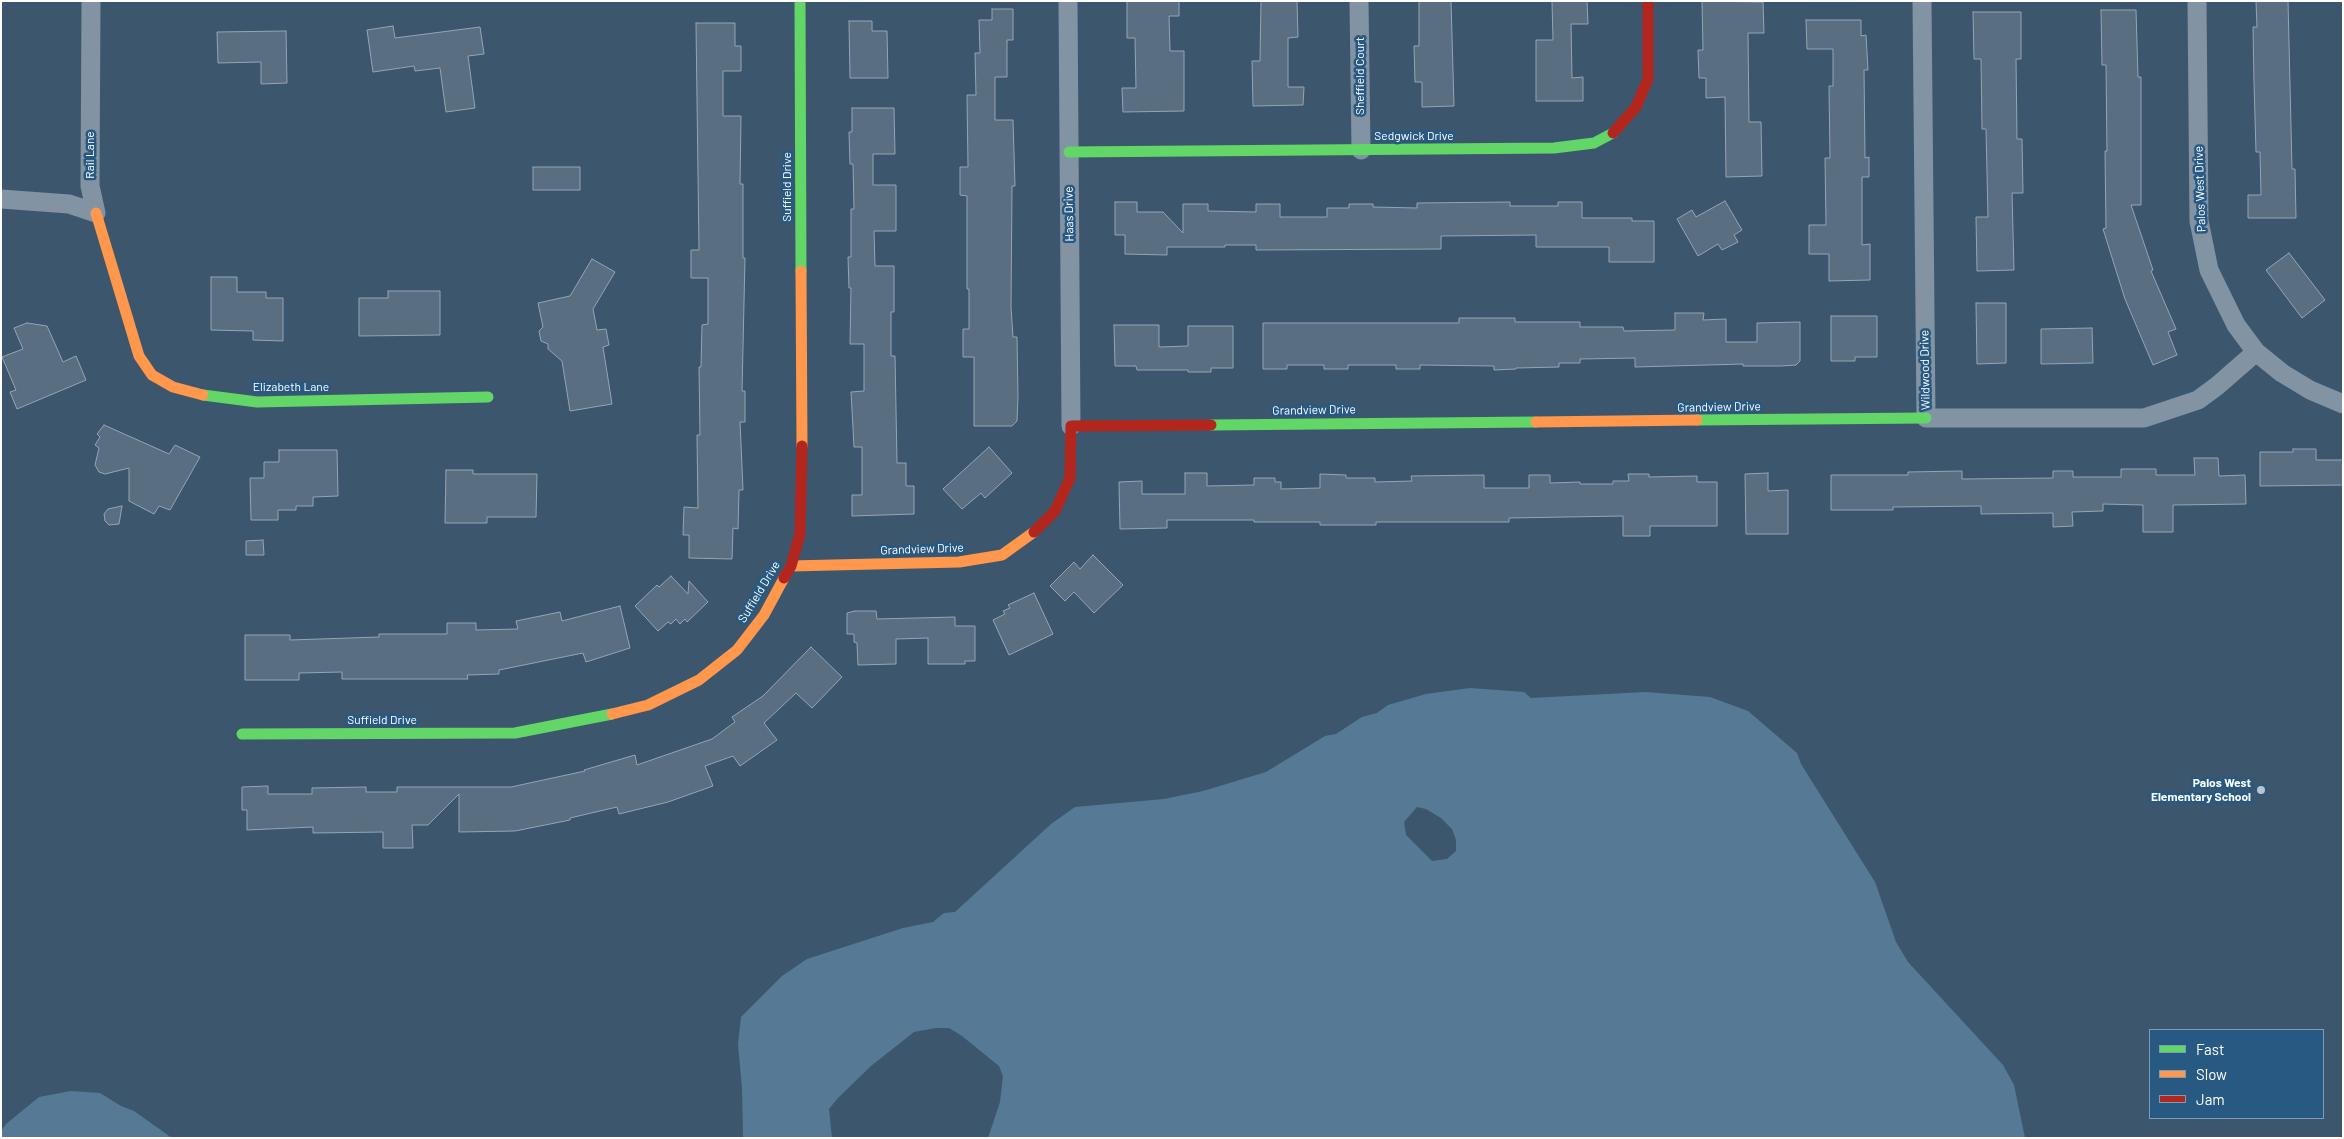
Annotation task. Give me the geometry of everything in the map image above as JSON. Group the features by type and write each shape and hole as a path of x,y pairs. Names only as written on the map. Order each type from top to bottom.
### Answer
{"street":[{"name":"Rail Lane","path":"91,1 90,186 96,212"},
{"name":"Suffield Drive","path":"242,734 514,733 576,722 648,705 699,680 737,650 764,615 791,566 800,534 802,496 800,1"},
{"name":"Haas Drive","path":"1068,1 1071,426"},
{"name":"Sheffield Court","path":"1359,1 1361,150"},
{"name":"Sedgwick Drive","path":"1069,152 1576,147 1594,142 1613,133 1636,107 1648,78 1648,1"},
{"name":"Wildwood Drive","path":"1922,1 1926,418 2144,418 2198,400 2256,352"},
{"name":"Palos West Drive","path":"2197,1 2199,221 2209,270 2236,325 2256,352 2282,373 2303,386 2343,404"},
{"path":"1,199 70,204 96,212"},
{"name":"Elizabeth Lane","path":"96,212 139,356 152,375 173,387 202,395 258,402 488,397"},
{"name":"Grandview Drive","path":"791,566 959,562 1002,555 1028,538 1056,511 1070,478 1071,426 1926,418"}],"water":[{"path":"1470,688 1524,692 1531,698 1645,692 1710,697 1748,711 1797,753 1801,764 1875,882 1896,942 1908,962 2003,1065 2014,1085 2025,1138 988,1138 1000,1102 1003,1076 999,1066 949,1028 936,1028 914,1032 871,1066 838,1098 829,1109 832,1138 743,1138 742,1088 738,1044 741,1017 782,976 807,959 903,928 933,922 944,913 955,912 1051,824 1075,807 1164,799 1203,791 1266,772 1325,736 1336,734 1362,717 1377,713 1388,705 1426,694","holes":["1417,807 1426,809 1441,818 1452,829 1456,840 1456,851 1447,859 1432,861 1406,835 1404,822"]},
{"path":"71,1091 100,1093 121,1106 134,1111 172,1138 1,1138 1,1131 6,1124 39,1097"}],"building":[{"path":"1127,1 1179,1 1179,16 1169,16 1170,51 1184,51 1184,111 1123,112 1122,88 1136,88 1135,38 1127,38"},
{"path":"1261,1 1297,1 1298,37 1288,38 1288,87 1304,87 1303,105 1253,106 1252,61 1260,61"},
{"path":"1419,1 1451,1 1454,106 1422,107 1422,82 1415,82 1414,46 1419,46"},
{"path":"1552,1 1587,1 1588,24 1571,24 1572,78 1583,77 1583,101 1536,101 1536,40 1553,40"},
{"path":"1702,1 1763,2 1764,33 1748,33 1749,122 1761,122 1762,176 1726,177 1725,97 1706,98 1706,78 1699,78 1698,50 1703,50"},
{"path":"2256,1 2288,1 2292,169 2295,169 2296,218 2248,218 2248,195 2261,195 2260,152 2256,152 2254,82 2253,27 2257,27"},
{"path":"992,9 1013,9 1013,40 1007,40 1007,77 995,77 995,120 1013,120 1015,186 1012,186 1011,307 1013,337 1017,337 1018,396 1017,421 1012,426 974,426 974,357 963,357 963,329 969,329 969,289 967,289 967,196 960,195 960,167 968,167 967,95 976,95 975,53 980,53 979,20 992,20"},
{"path":"2101,10 2136,10 2138,77 2141,77 2141,205 2131,205 2153,270 2151,271 2176,329 2168,332 2177,355 2153,365 2125,299 2103,229 2106,228 2105,151 2107,151 2106,65 2102,65"},
{"path":"1973,12 2021,12 2021,59 2016,59 2017,139 2022,139 2023,193 2012,193 2014,270 1977,271 1976,217 1988,217 1986,129 1982,129 1981,59 1974,59"},
{"path":"1806,20 1861,20 1861,36 1866,35 1868,70 1864,70 1865,158 1869,157 1869,177 1862,177 1862,245 1870,244 1870,280 1829,281 1829,254 1809,254 1809,225 1826,225 1825,158 1830,158 1829,86 1833,86 1833,49 1807,49"},
{"path":"849,21 872,21 872,31 887,31 888,78 850,78"},
{"path":"696,23 735,23 735,46 741,46 741,71 723,71 723,116 741,116 740,184 743,184 743,258 745,258 742,391 745,391 745,422 740,422 743,490 739,490 738,529 733,528 732,559 689,558 689,535 683,535 684,507 698,508 697,435 700,435 699,367 701,367 702,325 708,324 708,278 691,278 691,250 699,250"},
{"path":"393,26 395,38 480,27 484,54 468,56 475,108 446,112 440,68 415,71 414,66 373,72 367,30"},
{"path":"286,31 287,83 261,84 261,62 218,63 217,32"},
{"path":"852,108 894,108 895,154 873,154 873,185 896,185 896,231 874,231 875,266 894,266 894,312 891,312 891,356 895,356 897,463 906,463 906,486 914,486 914,514 852,516 852,495 862,495 862,447 854,447 851,392 864,391 864,344 850,344 851,288 849,288 848,257 851,257 851,209 854,209 853,164 850,164 849,132 852,132"},
{"path":"533,167 580,167 580,190 533,190"},
{"path":"1725,201 1742,230 1734,235 1738,242 1722,250 1718,244 1698,256 1677,219 1692,210 1696,217"},
{"path":"1115,202 1137,202 1137,212 1163,212 1183,233 1183,204 1208,204 1208,211 1256,212 1256,204 1280,204 1280,217 1327,217 1327,208 1349,208 1349,204 1373,204 1373,207 1417,208 1417,203 1510,202 1510,206 1558,206 1558,202 1582,202 1582,218 1632,218 1632,221 1654,221 1654,262 1609,262 1609,247 1536,247 1536,235 1441,236 1441,249 1256,250 1256,245 1225,245 1225,247 1167,247 1167,255 1125,254 1125,235 1115,235"},
{"path":"2289,253 2325,300 2302,318 2266,270"},
{"path":"592,259 615,272 593,309 597,330 606,329 609,345 603,347 612,404 570,411 562,361 548,349 548,344 541,341 539,331 543,327 538,303 570,296"},
{"path":"211,277 237,277 237,292 266,292 266,298 283,298 283,341 253,340 253,331 211,330"},
{"path":"388,291 440,291 440,335 359,336 359,298 388,298"},
{"path":"1976,303 2006,303 2006,363 1977,364"},
{"path":"1675,313 1704,313 1703,320 1726,319 1726,342 1757,342 1757,323 1800,322 1800,361 1796,365 1781,366 1743,366 1743,364 1635,367 1635,358 1580,359 1580,363 1559,363 1559,367 1494,370 1494,366 1420,365 1420,369 1396,369 1396,365 1348,365 1348,369 1324,369 1324,365 1287,365 1287,369 1263,369 1263,323 1459,323 1459,318 1515,318 1515,322 1580,322 1580,327 1623,327 1624,331 1675,330"},
{"path":"1831,316 1877,316 1877,357 1855,357 1855,361 1831,361"},
{"path":"27,323 47,326 63,362 76,356 86,380 17,409 10,392 16,390 2,357 23,349 14,328"},
{"path":"1114,325 1159,325 1159,347 1188,346 1188,326 1233,326 1233,368 1211,368 1211,372 1188,372 1188,370 1137,370 1136,366 1115,366"},
{"path":"2092,328 2093,363 2041,364 2041,329"},
{"path":"104,425 169,454 175,445 200,457 170,510 159,506 154,514 129,501 129,468 105,474 99,472 95,465 99,448 95,445 100,437 97,434"},
{"path":"989,447 1012,473 985,498 981,493 962,509 943,489"},
{"path":"2293,449 2316,449 2316,460 2343,460 2343,485 2260,486 2260,452 2293,452"},
{"path":"279,450 337,450 338,496 313,497 313,506 296,506 296,510 278,510 278,520 251,520 250,478 264,478 264,462 279,462"},
{"path":"2194,458 2218,458 2219,476 2245,475 2246,504 2173,505 2173,532 2143,532 2143,505 2103,504 2103,511 2072,512 2073,526 2053,527 2053,513 1981,514 1981,506 1893,507 1893,510 1831,510 1831,475 1908,475 1908,472 1962,471 1962,479 2053,478 2053,471 2073,471 2073,477 2121,477 2121,469 2156,469 2156,475 2195,475"},
{"path":"446,470 473,470 473,474 537,474 536,517 487,517 487,523 445,523"},
{"path":"1185,473 1207,473 1207,486 1254,485 1254,478 1275,478 1275,482 1281,482 1281,489 1320,488 1320,474 1346,475 1346,478 1375,478 1375,482 1412,481 1411,476 1484,475 1484,488 1529,488 1529,475 1550,475 1550,483 1580,482 1580,484 1613,484 1613,481 1629,481 1628,474 1649,474 1649,477 1697,476 1697,482 1717,482 1717,526 1650,526 1650,536 1623,536 1623,516 1509,518 1509,522 1376,522 1376,525 1320,525 1320,522 1254,522 1254,520 1167,520 1167,528 1120,529 1119,482 1142,481 1142,494 1185,494"},
{"path":"1768,473 1768,491 1788,490 1788,534 1746,534 1745,474"},
{"path":"122,506 119,524 109,525 105,521 104,514 108,509"},
{"path":"263,540 264,555 246,555 246,541"},
{"path":"1093,555 1123,585 1094,613 1074,592 1065,601 1050,586 1074,562 1080,569"},
{"path":"671,576 688,594 689,581 708,602 687,622 685,619 680,624 676,619 671,624 668,622 658,631 635,606 657,585 659,587"},
{"path":"1034,593 1053,634 1009,655 993,620 1005,614 1003,611 1010,608 1008,605"},
{"path":"620,606 630,648 586,662 583,653 499,670 499,674 467,675 468,679 342,679 342,672 299,673 299,680 245,680 245,635 290,635 290,640 379,637 379,634 447,634 447,623 476,623 476,630 518,629 516,621 560,612 562,621"},
{"path":"876,611 877,619 955,617 955,626 975,626 975,661 965,661 965,664 928,664 928,638 896,639 896,664 858,665 857,643 854,642 854,634 847,634 847,613"},
{"path":"811,647 842,677 812,708 796,693 764,723 777,740 740,766 733,756 705,766 713,786 668,802 619,814 617,807 570,818 570,820 515,831 459,832 459,794 428,825 412,825 413,848 383,848 383,832 313,833 313,827 247,830 247,810 242,810 242,787 268,786 268,794 312,794 312,788 366,787 366,792 397,792 397,787 511,787 585,771 635,755 637,765 712,739 735,722 732,717 763,696"}],"traffic: fast":[{"path":"800,1 801,271"},
{"path":"1069,152 1554,148 1594,143 1613,133"},
{"path":"203,395 257,402 488,397"},
{"path":"1697,420 1926,418"},
{"path":"1211,425 1536,422"},
{"path":"242,734 515,733 612,714"}],"traffic: slow":[{"path":"96,213 139,356 152,375 173,387 203,395"},
{"path":"801,271 802,446"},
{"path":"1536,422 1697,420"},
{"path":"791,566 959,562 1002,555 1034,532"},
{"path":"612,714 648,705 699,680 737,650 764,615 784,578"}],"traffic: jam":[{"path":"1613,133 1636,107 1648,79 1648,1"},
{"path":"1034,532 1055,511 1070,478 1071,426 1211,425"},
{"path":"784,578 791,566 800,534 802,446"}],"place":[{"name":"Palos West Elementary School","path":"2261,790"}]}
